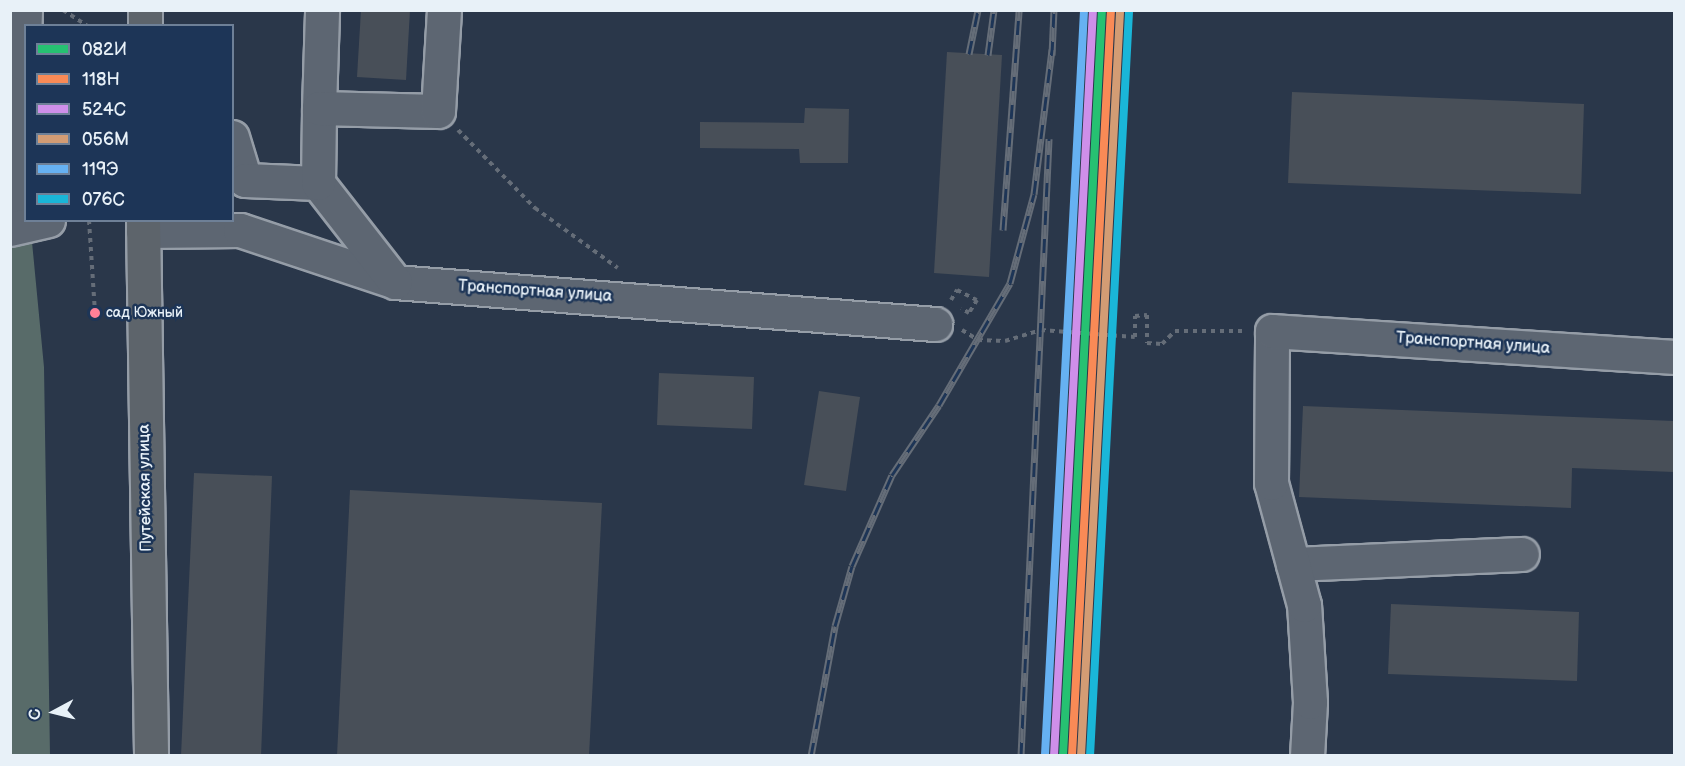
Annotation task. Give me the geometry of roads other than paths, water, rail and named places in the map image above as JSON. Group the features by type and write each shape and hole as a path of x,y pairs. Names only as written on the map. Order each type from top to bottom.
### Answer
{"main road":[{"name":"Путейская улица","path":"143,226 151,756"}],"street":[{"path":"10,213 17,63 25,10"},
{"path":"322,10 318,183 395,282"},
{"path":"319,108 438,111 444,10"},
{"path":"234,144 245,180 240,230"},
{"path":"245,180 318,183"},
{"path":"10,229 40,222"},
{"name":"Транспортная улица","path":"143,226 240,230 395,282 949,322"},
{"name":"Транспортная улица","path":"1293,564 1271,483 1272,331 1674,357"},
{"path":"1307,756 1310,702 1304,605 1293,564 1522,554"}],"railway":[{"path":"969,54 978,10"},
{"path":"988,55 994,10"},
{"path":"1003,230 1019,10"},
{"path":"1052,55 1054,10"},
{"path":"811,756 835,626 852,566 892,475 939,405 1010,283 1034,194 1052,49"},
{"path":"1021,756 1049,139"}],"place":[{"name":"сад Южный","path":"95,313"}]}
